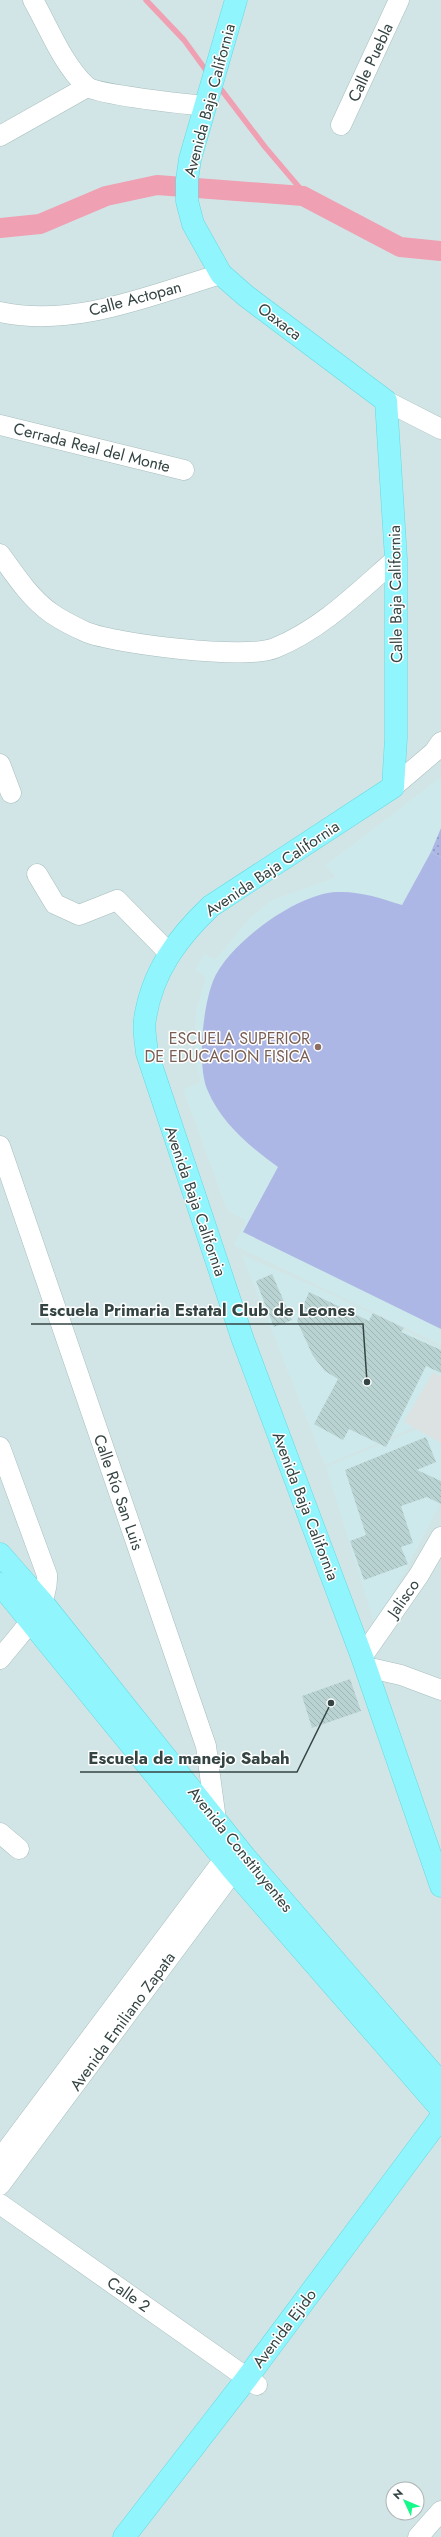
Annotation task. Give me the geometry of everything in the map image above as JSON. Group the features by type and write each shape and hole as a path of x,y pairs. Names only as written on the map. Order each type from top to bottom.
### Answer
{"main road":[{"name":"Avenida Baja California","path":"193,224 187,201 187,180 190,159 218,62 230,6"},
{"name":"Oaxaca","path":"193,224 221,274 246,296 386,401"},
{"name":"Calle Baja California","path":"386,401 396,559 396,738 393,787"},
{"name":"Avenida Baja California","path":"393,787 211,906 188,928 169,953 152,988 145,1020 147,1053 243,1340 364,1662 440,1882"},
{"name":"Avenida Constituyentes","path":"0,1554 36,1611 210,1841 234,1857 441,2083"},
{"name":"Avenida Constituyentes","path":"0,1584 36,1611 216,1820 234,1857 441,2109"},
{"name":"Avenida Ejido","path":"142,2537 441,2118"},
{"name":"Avenida Ejido","path":"124,2537 252,2381 441,2142"}],"street":[{"path":"33,0 67,62 87,87 106,92 207,100"},
{"name":"Calle Puebla","path":"341,125 399,0"},
{"path":"0,136 87,87"},
{"name":"Calle Actopan","path":"0,312 53,316 101,310 221,274"},
{"path":"386,401 441,430"},
{"name":"Cerrada Real del Monte","path":"0,425 184,470"},
{"path":"0,554 22,586 51,613 87,632 128,642 235,653 273,649 314,630 396,559"},
{"name":"Avenida Baja California","path":"393,787 434,752 441,742"},
{"path":"0,764 11,793"},
{"path":"37,874 55,904 79,915 117,900 169,953"},
{"name":"Calle Río San Luis","path":"0,1146 206,1746 216,1820 210,1841"},
{"path":"0,1447 47,1575 48,1589 36,1611 0,1659"},
{"name":"Jalisco","path":"364,1662 441,1537"},
{"path":"364,1662 441,1690"},
{"path":"0,1833 19,1849"},
{"name":"Avenida Emiliano Zapata","path":"0,2159 234,1857"},
{"name":"Avenida Emiliano Zapata","path":"0,2185 234,1857"},
{"name":"Calle 2","path":"0,2204 252,2381"},
{"path":"418,2537 441,2511"}],"shaded area":[{"path":"0,0 441,0 441,2537 0,2537"},
{"name":"ESCUELA SUPERIOR DE EDUCACION FISICA","path":"441,777 441,1345 234,1245 246,1221 227,1210 183,1089 201,1082 196,1061 196,1010 206,977 195,970 205,954 215,960 251,917 272,900 336,877 326,865"},
{"path":"441,828 441,857 431,852"},
{"name":"ESCUELA SUPERIOR DE EDUCACION FISICA","path":"431,852 441,857 441,1329 243,1232 278,1167 246,1142 220,1113 207,1089 202,1065 202,1035 209,992 221,967 248,937 284,911 303,901 321,895 337,892 354,893 402,905"},
{"path":"242,1255 335,1296 441,1349 441,1416 325,1465"},
{"path":"433,1372 441,1377 441,1443 404,1422"},
{"path":"441,1419 441,1502 379,1621 373,1620 326,1467"}],"building":[{"path":"272,1274 292,1320 274,1327 256,1281"},
{"path":"309,1292 369,1321 373,1313 404,1328 401,1332 441,1350 441,1373 426,1366 386,1447 349,1429 343,1440 314,1424 338,1379 325,1371 313,1356 297,1321"},
{"path":"426,1437 436,1462 417,1470 441,1481 441,1504 427,1497 401,1506 413,1543 401,1547 408,1564 364,1580 350,1541 366,1535 345,1470"},
{"path":"350,1679 361,1711 312,1728 302,1696"}],"waterway":[{"path":"146,0 184,40 208,73"},
{"path":"217,84 265,147 310,200"},
{"path":"0,228 40,224 106,196 157,185 303,196 400,247 441,251"}],"place":[{"name":"ESCUELA SUPERIOR DE EDUCACION FISICA","path":"318,1047"},
{"name":"Escuela Primaria Estatal Club de Leones","path":"367,1382"},
{"name":"Escuela de manejo Sabah","path":"331,1703"}]}
